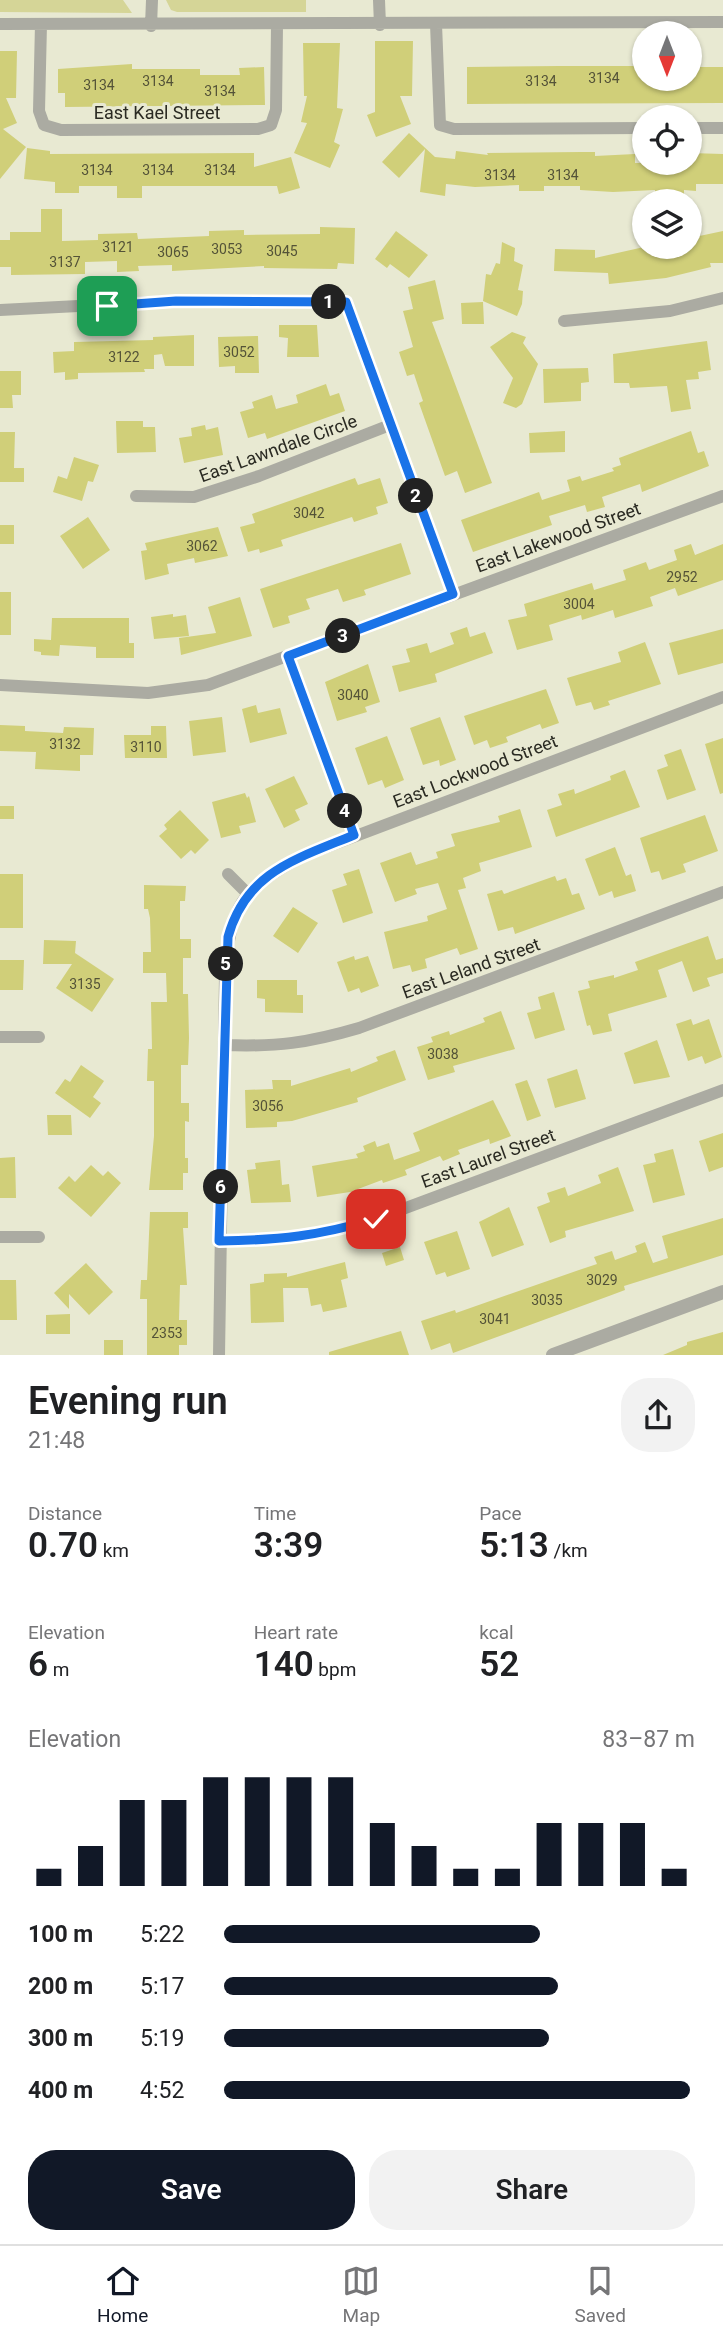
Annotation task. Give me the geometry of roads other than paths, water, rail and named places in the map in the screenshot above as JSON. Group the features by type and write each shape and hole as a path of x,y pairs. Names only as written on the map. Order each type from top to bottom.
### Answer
{"street":[{"path":"151,26 152,0"},
{"path":"379,0 380,25"},
{"path":"0,24 151,26 723,22"},
{"name":"East Kael Street","path":"41,24 40,111 44,125 61,130 258,129 271,125 276,110 277,25"},
{"path":"436,24 440,125 454,129 632,128"},
{"path":"702,128 723,128"},
{"path":"0,310 176,301 346,302 453,594"},
{"path":"564,321 670,311 722,301"},
{"name":"East Lawndale Circle","path":"136,496 194,497 260,476 390,425"},
{"name":"East Lakewood Street","path":"0,685 148,693 208,685 723,496"},
{"path":"288,656 354,835"},
{"name":"East Lockwood Street","path":"247,893 267,876 303,856 354,835 723,697"},
{"path":"219,1355 219,1241 228,937 235,912 247,893 228,874"},
{"name":"East Leland Street","path":"224,1045 274,1047 314,1042 359,1028 723,892"},
{"path":"0,1037 39,1037"},
{"name":"East Laurel Street","path":"219,1241 286,1240 324,1234 363,1223 723,1090"},
{"path":"0,1237 39,1237"},
{"path":"553,1355 723,1292"}]}
